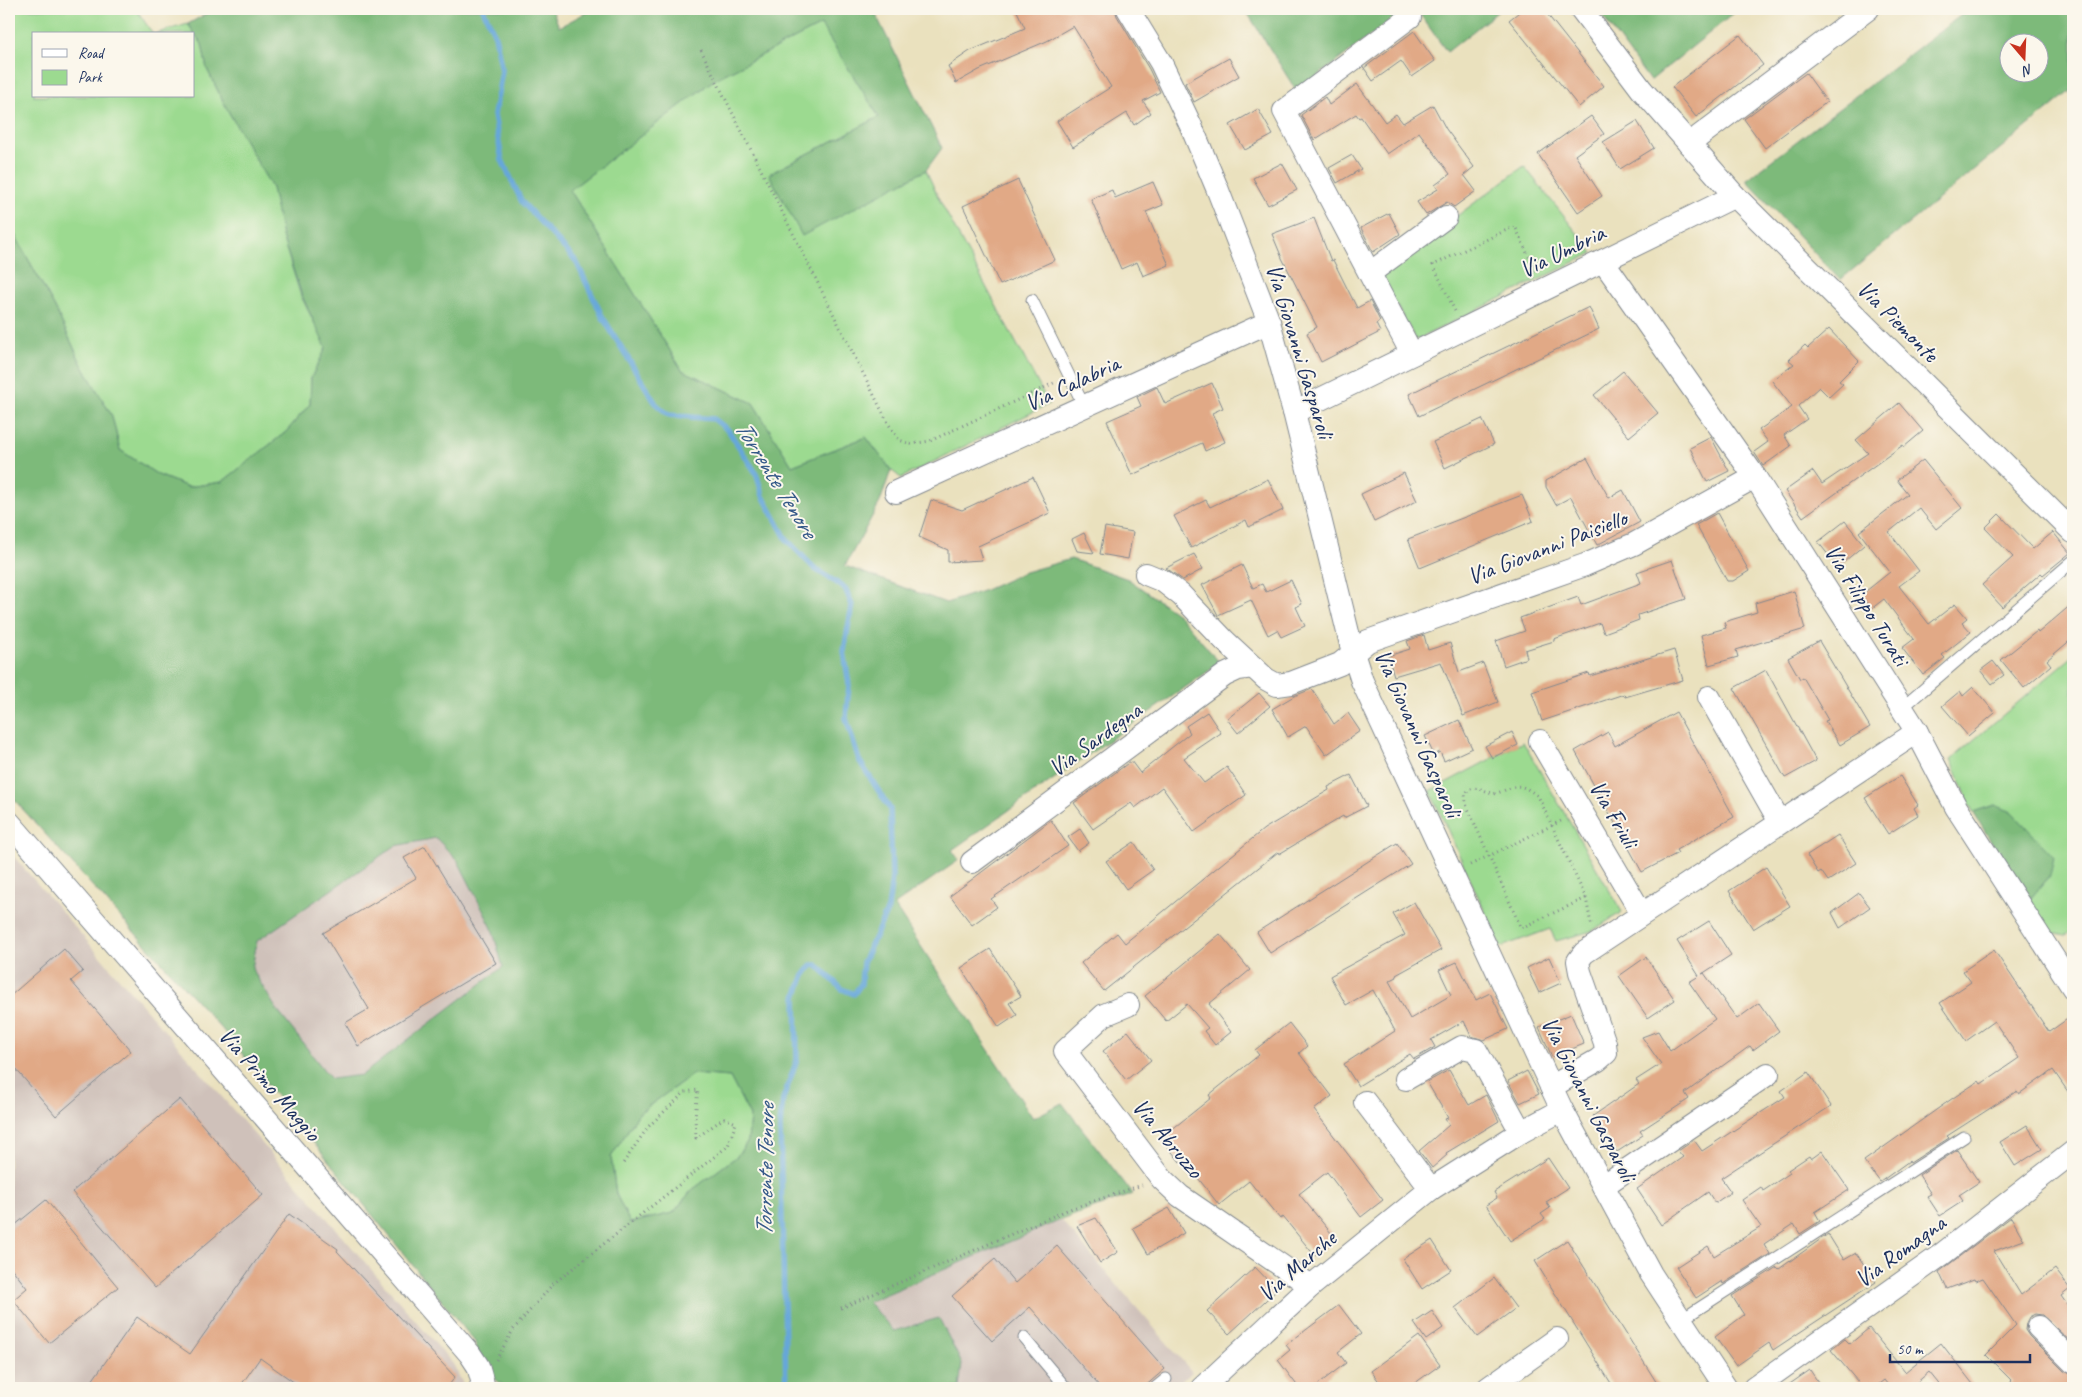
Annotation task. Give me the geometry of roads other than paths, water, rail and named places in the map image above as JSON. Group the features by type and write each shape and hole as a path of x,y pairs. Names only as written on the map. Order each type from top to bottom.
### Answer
{"street":[{"name":"Via Giovanni Gasparoli","path":"1128,9 1161,63 1191,126 1217,188 1268,322 1294,412 1353,653 1362,681 1562,1110 1651,1274 1726,1388"},
{"name":"Via Piemonte","path":"1581,9 1642,90 1735,196 2073,532"},
{"path":"1690,144 1868,9"},
{"path":"1410,17 1284,110 1412,354"},
{"name":"Via Umbria","path":"1294,412 1735,196"},
{"path":"1370,273 1446,218"},
{"name":"Via Filippo Turati","path":"1603,260 1755,477 1917,732 1956,807 2073,988"},
{"name":"Via Calabria","path":"896,492 1268,322"},
{"name":"Via Giovanni Paisiello","path":"1353,653 1368,641 1586,565 1612,554 1755,477"},
{"path":"1146,574 1163,581 1181,595 1266,680 1277,685 1291,683 1340,664 1353,653"},
{"name":"Via Sardegna","path":"972,862 1226,675 1238,669 1253,667"},
{"path":"1709,697 1780,822"},
{"path":"1551,1087 1598,1060 1606,1052 1605,1043 1580,972 1578,961 1584,952 1917,732"},
{"name":"Via Friuli","path":"1540,741 1642,914"},
{"name":"Via Primo Maggio","path":"9,822 470,1354 478,1366 482,1386"},
{"name":"Via Abruzzo","path":"1128,1005 1104,1014 1066,1050 1162,1179 1180,1196 1311,1286"},
{"path":"1406,1079 1462,1047 1476,1050 1520,1132"},
{"path":"1603,1186 1768,1074"},
{"path":"1365,1102 1431,1189"},
{"name":"Via Marche","path":"1202,1388 1311,1286 1431,1189 1520,1132 1562,1110"},
{"name":"Via Romagna","path":"1754,1388 1941,1255 2073,1152"},
{"path":"2038,1327 2073,1362"},
{"path":"1488,1388 1557,1339"}],"lane":[{"path":"1032,300 1084,406"},
{"path":"1902,708 2073,561"},
{"path":"1681,1320 1964,1137"},
{"path":"1024,1338 1066,1388"},
{"path":"1155,1388 1166,1379"}],"waterway":[{"name":"Torrente Tenore","path":"483,9 495,35 502,71 494,115 502,160 522,202 576,261 602,316 656,404 669,415 714,419 728,430 756,473 763,496 787,540 815,569 845,588 852,605 844,651 849,685 846,718 859,760 890,809 892,877 888,909 863,962 861,984 854,994 842,989 817,965 812,965 803,977 796,997 797,1060 783,1099 780,1126 786,1388"}]}
